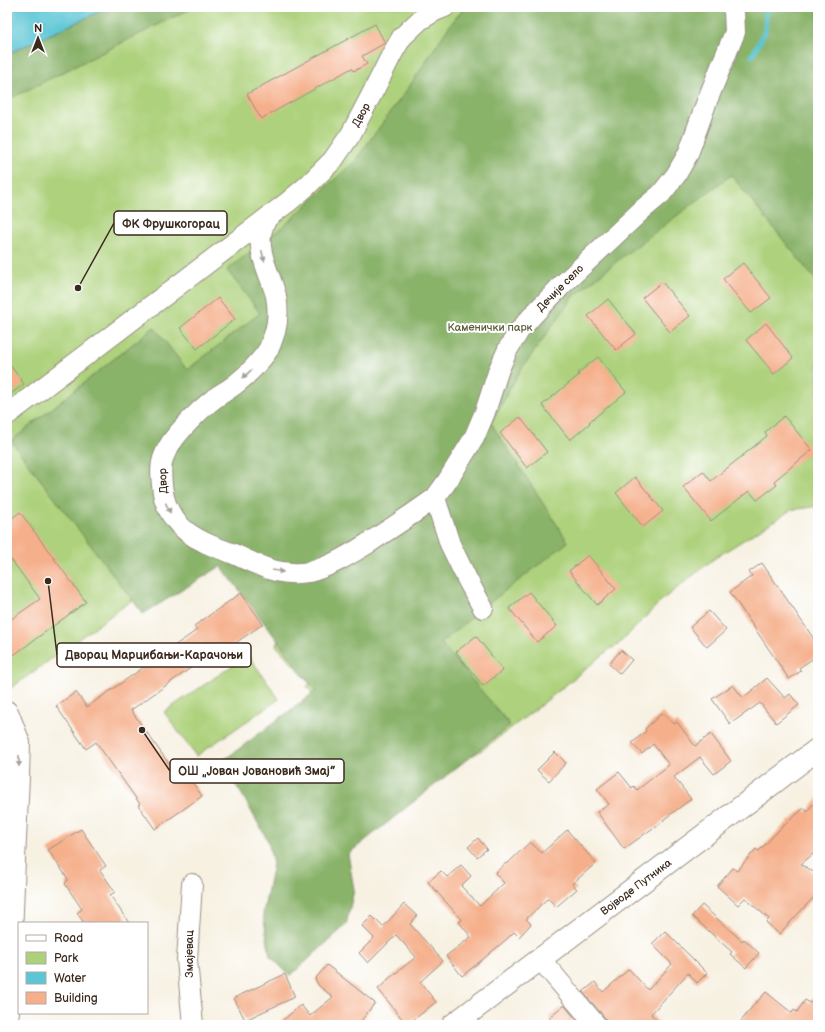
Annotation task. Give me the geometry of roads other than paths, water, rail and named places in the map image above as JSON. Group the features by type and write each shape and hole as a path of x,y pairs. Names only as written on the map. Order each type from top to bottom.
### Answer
{"main road":[{"name":"Војводе Путника","path":"453,1025 818,749"}],"street":[{"name":"Двор","path":"7,415 307,186 333,160 351,134 402,37 420,20 434,11 445,7"},
{"name":"Дечије село","path":"434,498 448,480 474,438 485,412 499,369 508,349 519,331 532,315 562,284 661,194 676,175 688,154 707,101 735,32 734,11 732,7"},
{"name":"Двор","path":"267,218 261,230 261,244 264,259 276,296 278,313 269,349 256,365 236,384 215,398 187,424 168,446 161,466 163,494 168,510 188,533 203,542 225,550 262,567 277,572 293,573 309,572 338,561 409,517 434,498"},
{"path":"434,498 450,544 483,608"},
{"path":"7,711 20,743 9,1012 7,1021"},
{"name":"Змајевац","path":"192,884 187,960 193,1025"},
{"path":"540,960 596,1025"}],"water":[{"path":"7,7 110,7 7,54"}],"waterway":[{"path":"752,56 765,31 766,7"}],"place":[{"name":"ФК Фрушкогорац","path":"78,288"},
{"name":"Дворац Марцибањи-Карачоњи","path":"48,581"},
{"name":"ОШ „Јован Јовановић Змај”","path":"142,730"}],"park label":[{"name":"Каменички парк","path":"490,327"}]}
